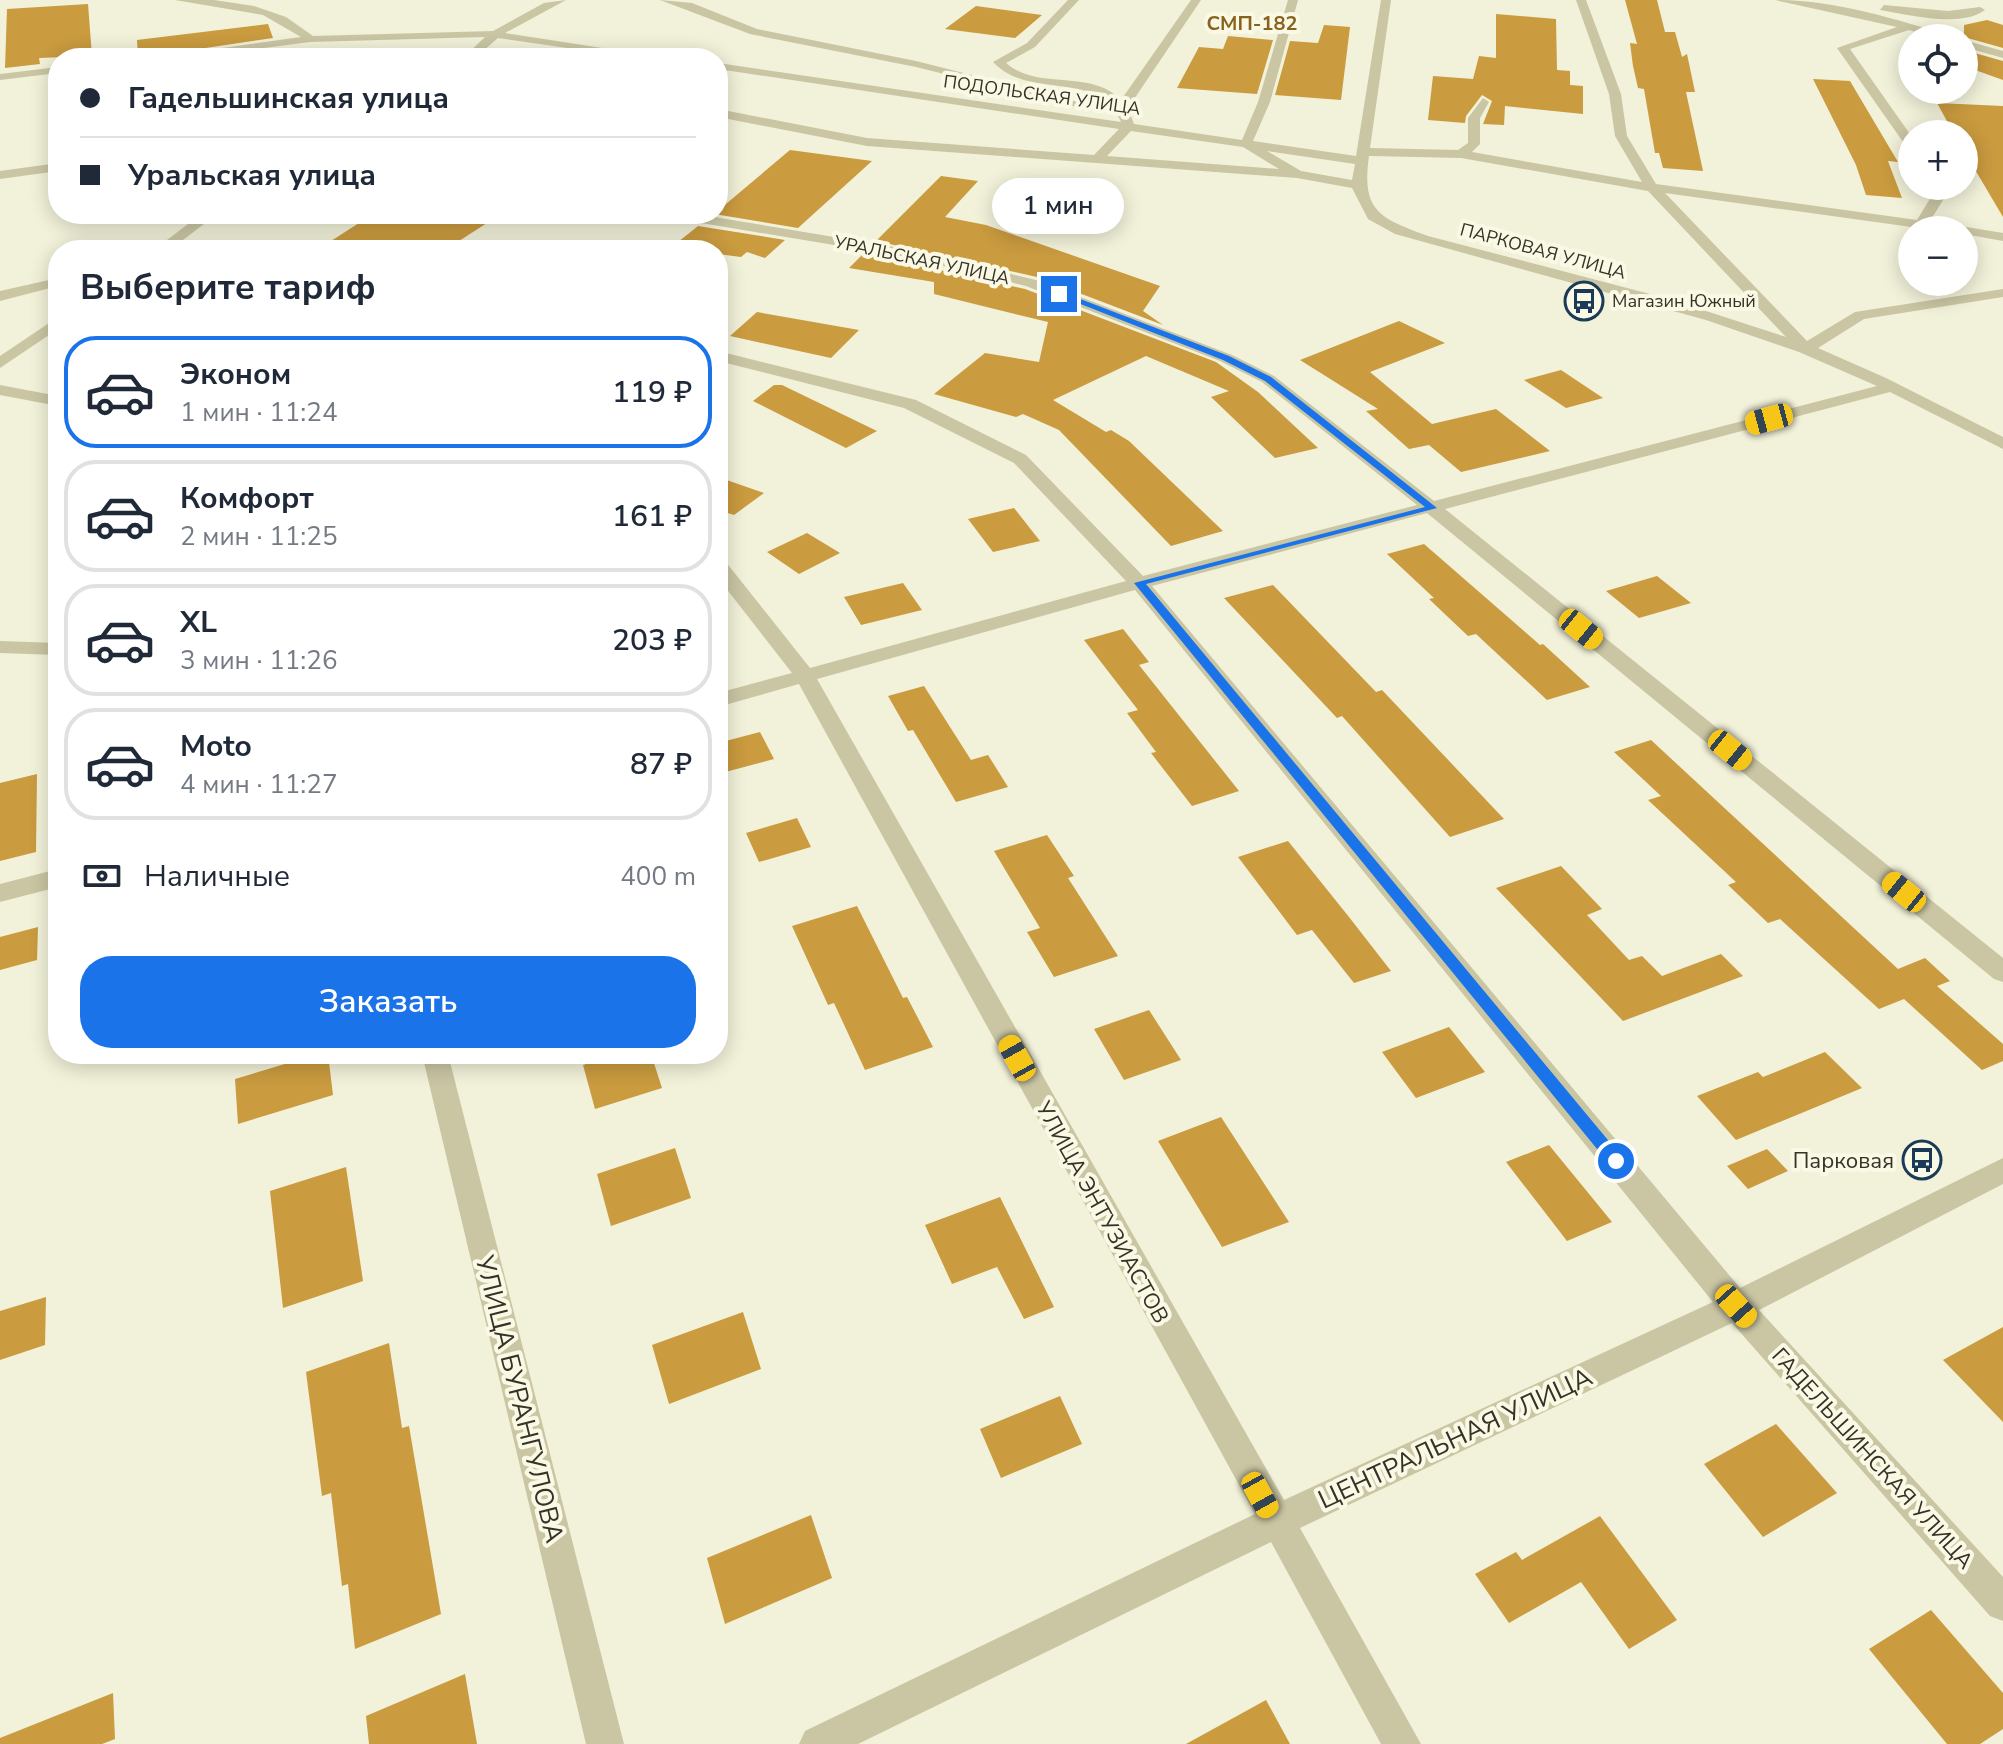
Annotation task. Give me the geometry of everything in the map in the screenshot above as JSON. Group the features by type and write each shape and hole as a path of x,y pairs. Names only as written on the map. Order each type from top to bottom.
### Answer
{"street":[{"path":"180,0 251,8 294,23 310,39"},
{"path":"479,48 492,34 533,10 561,0"},
{"path":"665,0 688,5 754,32 916,64 1126,116"},
{"path":"1074,0 1031,45 999,62 1015,74 1107,92 1126,116"},
{"path":"1099,157 1196,0"},
{"path":"1293,0 1264,102 1246,144 1297,174"},
{"path":"728,115 867,142 1099,157 1202,170 1297,174 1358,185 1386,0"},
{"path":"1581,0 1615,94 1621,136 1651,186 1806,349 1860,315 2001,294"},
{"path":"1780,0 1837,7 1902,24"},
{"path":"1837,7 1862,6 1959,14 1973,14 1980,10 1947,1"},
{"path":"1898,30 1843,48 1898,126"},
{"path":"238,48 310,39 492,34 591,48"},
{"path":"1978,47 2003,55"},
{"name":"ПОДОЛЬСКАЯ УЛИЦА","path":"728,67 1126,116 1246,144 1362,156 1461,154 1651,186 1898,220"},
{"path":"0,77 48,71"},
{"path":"1461,154 1474,144 1474,118 1483,102"},
{"path":"0,175 48,168"},
{"name":"ПАРКОВАЯ УЛИЦА","path":"1358,185 1362,206 1379,222 1423,239 1721,321 1806,349 1892,387 2003,444"},
{"name":"УРАЛЬСКАЯ УЛИЦА","path":"728,223 906,253 1031,283 1226,358 1268,379 1432,508 2003,972"},
{"path":"175,240 196,224"},
{"name":"ПОДОЛЬСКАЯ УЛИЦА","path":"1978,233 2003,237"},
{"path":"0,296 48,284"},
{"path":"0,363 48,329"},
{"name":"ГАДЕЛЬШИНСКАЯ УЛИЦА","path":"728,358 910,404 1020,459 1139,583 1736,1306 2003,1603"},
{"path":"728,697 1139,583 1892,387"},
{"path":"0,390 48,399"},
{"name":"УЛИЦА ЭНТУЗИАСТОВ","path":"728,578 805,676 1275,1522 1402,1744"},
{"path":"0,647 48,649"},
{"path":"0,893 48,881"},
{"name":"УЛИЦА БУРАНГУЛОВА","path":"437,1064 605,1744"},
{"name":"ЦЕНТРАЛЬНАЯ УЛИЦА","path":"818,1744 1275,1522 1736,1306 2003,1170"}],"building":[{"path":"1625,0 1657,0 1665,32 1675,32 1682,57 1687,54 1695,92 1686,92 1703,171 1663,168 1659,153 1655,153 1644,89 1638,88 1633,66 1630,43 1637,44"},
{"path":"88,4 91,48 48,48 48,58 39,58 40,64 5,68 7,9"},
{"path":"976,6 1042,15 1015,38 945,29"},
{"path":"1496,14 1556,19 1557,70 1570,71 1570,85 1583,86 1583,114 1505,106 1504,125 1483,124 1492,101 1482,95 1466,116 1465,123 1428,120 1433,76 1473,79 1479,56 1496,58"},
{"path":"1987,20 2003,25 2003,48 1978,41 1978,24 1969,24"},
{"path":"268,24 273,38 206,48 137,48 137,40"},
{"path":"1324,25 1350,27 1341,100 1275,95 1290,41 1318,43"},
{"path":"1228,36 1273,40 1257,94 1177,88 1199,47 1223,49"},
{"path":"1978,54 2003,61 2003,80 1978,71"},
{"path":"1813,79 1850,81 1898,162 1888,161 1898,187 1898,198 1866,195 1856,165"},
{"path":"1938,104 2003,106 2003,217 1978,175 1978,120 1946,120"},
{"path":"790,150 872,161 798,228 728,216 728,202"},
{"path":"941,176 978,181 945,217 986,225 1160,286 1143,311 1163,325 1037,277 876,241"},
{"path":"357,224 485,224 461,240 333,240"},
{"path":"698,226 785,240 765,258 747,252 741,257 728,255 728,240 680,240"},
{"path":"864,253 1025,289 1216,362 1258,392 1318,448 1275,458 1211,397 1229,391 1146,356 1053,400 1106,432 1111,430 1129,441 1223,531 1171,546 1059,430 1023,414 1016,417 934,394 985,353 1039,362 1048,322 934,294 934,282 849,268"},
{"path":"757,312 859,330 831,358 730,336"},
{"path":"1399,321 1445,343 1370,372 1432,424 1496,409 1550,451 1461,472 1429,445 1409,449 1366,411 1378,409 1300,360"},
{"path":"1561,370 1603,398 1566,408 1524,380"},
{"path":"774,385 782,385 877,431 846,448 753,401"},
{"path":"728,480 764,493 734,515 728,513"},
{"path":"1014,508 1040,541 993,552 968,519"},
{"path":"807,533 840,553 799,574 767,552"},
{"path":"1424,544 1590,687 1547,700 1476,634 1468,636 1429,599 1434,598 1387,554"},
{"path":"1657,576 1691,603 1639,618 1606,591"},
{"path":"903,583 922,610 861,625 844,597"},
{"path":"1273,585 1376,692 1382,690 1504,819 1450,837 1342,716 1337,718 1224,598"},
{"path":"1123,629 1149,662 1139,665 1239,791 1192,806 1151,753 1156,752 1127,713 1138,710 1084,640"},
{"path":"924,686 971,760 988,755 1008,787 956,802 913,730 908,731 888,696"},
{"path":"760,732 774,759 728,771 728,740"},
{"path":"1651,740 1898,969 1925,958 1950,981 1937,986 2003,1044 2003,1061 1982,1070 1904,999 1879,1009 1780,919 1768,923 1728,885 1736,882 1648,800 1661,796 1614,752"},
{"path":"37,774 36,852 0,861 0,783"},
{"path":"797,818 811,847 759,862 746,833"},
{"path":"1047,835 1074,876 1068,878 1118,956 1054,977 1027,932 1040,928 994,851"},
{"path":"1288,841 1391,971 1354,983 1312,930 1297,935 1238,857"},
{"path":"1561,866 1602,909 1587,915 1629,960 1642,956 1662,976 1721,954 1743,976 1623,1021 1496,888"},
{"path":"857,906 903,998 907,997 933,1047 865,1070 834,1003 828,1005 792,926"},
{"path":"38,927 37,960 0,970 0,937"},
{"path":"1149,1010 1181,1060 1124,1080 1094,1029"},
{"path":"1449,1027 1485,1072 1416,1098 1382,1052"},
{"path":"1825,1052 1862,1088 1736,1140 1697,1096 1758,1072 1763,1077"},
{"path":"285,1064 329,1064 333,1095 238,1124 235,1079"},
{"path":"654,1064 662,1088 595,1109 583,1065"},
{"path":"1221,1117 1289,1222 1222,1247 1158,1141"},
{"path":"1549,1145 1612,1222 1567,1241 1506,1162"},
{"path":"675,1148 691,1198 611,1226 597,1174"},
{"path":"1767,1149 1788,1171 1748,1189 1727,1166"},
{"path":"346,1167 363,1281 283,1308 270,1191"},
{"path":"1000,1197 1054,1307 1024,1319 997,1267 952,1284 925,1225"},
{"path":"46,1297 45,1345 0,1360 0,1311"},
{"path":"743,1312 761,1369 669,1404 652,1345"},
{"path":"2003,1327 2003,1422 1943,1360"},
{"path":"389,1343 402,1428 409,1426 441,1614 355,1649 348,1584 342,1586 331,1493 322,1496 306,1372"},
{"path":"1060,1396 1082,1444 1001,1478 980,1429"},
{"path":"1776,1424 1837,1493 1763,1537 1704,1464"},
{"path":"811,1515 832,1578 725,1624 707,1558"},
{"path":"1600,1516 1677,1620 1629,1649 1581,1582 1509,1623 1475,1574 1516,1552 1522,1560"},
{"path":"1931,1610 2003,1693 2003,1729 1980,1744 1947,1744 1869,1649"},
{"path":"465,1674 477,1744 369,1744 366,1716"},
{"path":"113,1693 115,1739 102,1744 0,1744 0,1738"},
{"path":"1266,1700 1290,1744 1186,1744"}],"place":[{"name":"Магазин Южный","path":"1584,301"},
{"name":"Парковая","path":"1922,1160"}],"district":[{"name":"СМП-182","path":"1252,23"}],"route":[{"path":"1059,294 1226,358 1268,379 1432,508 1139,583 1616,1161"}]}
